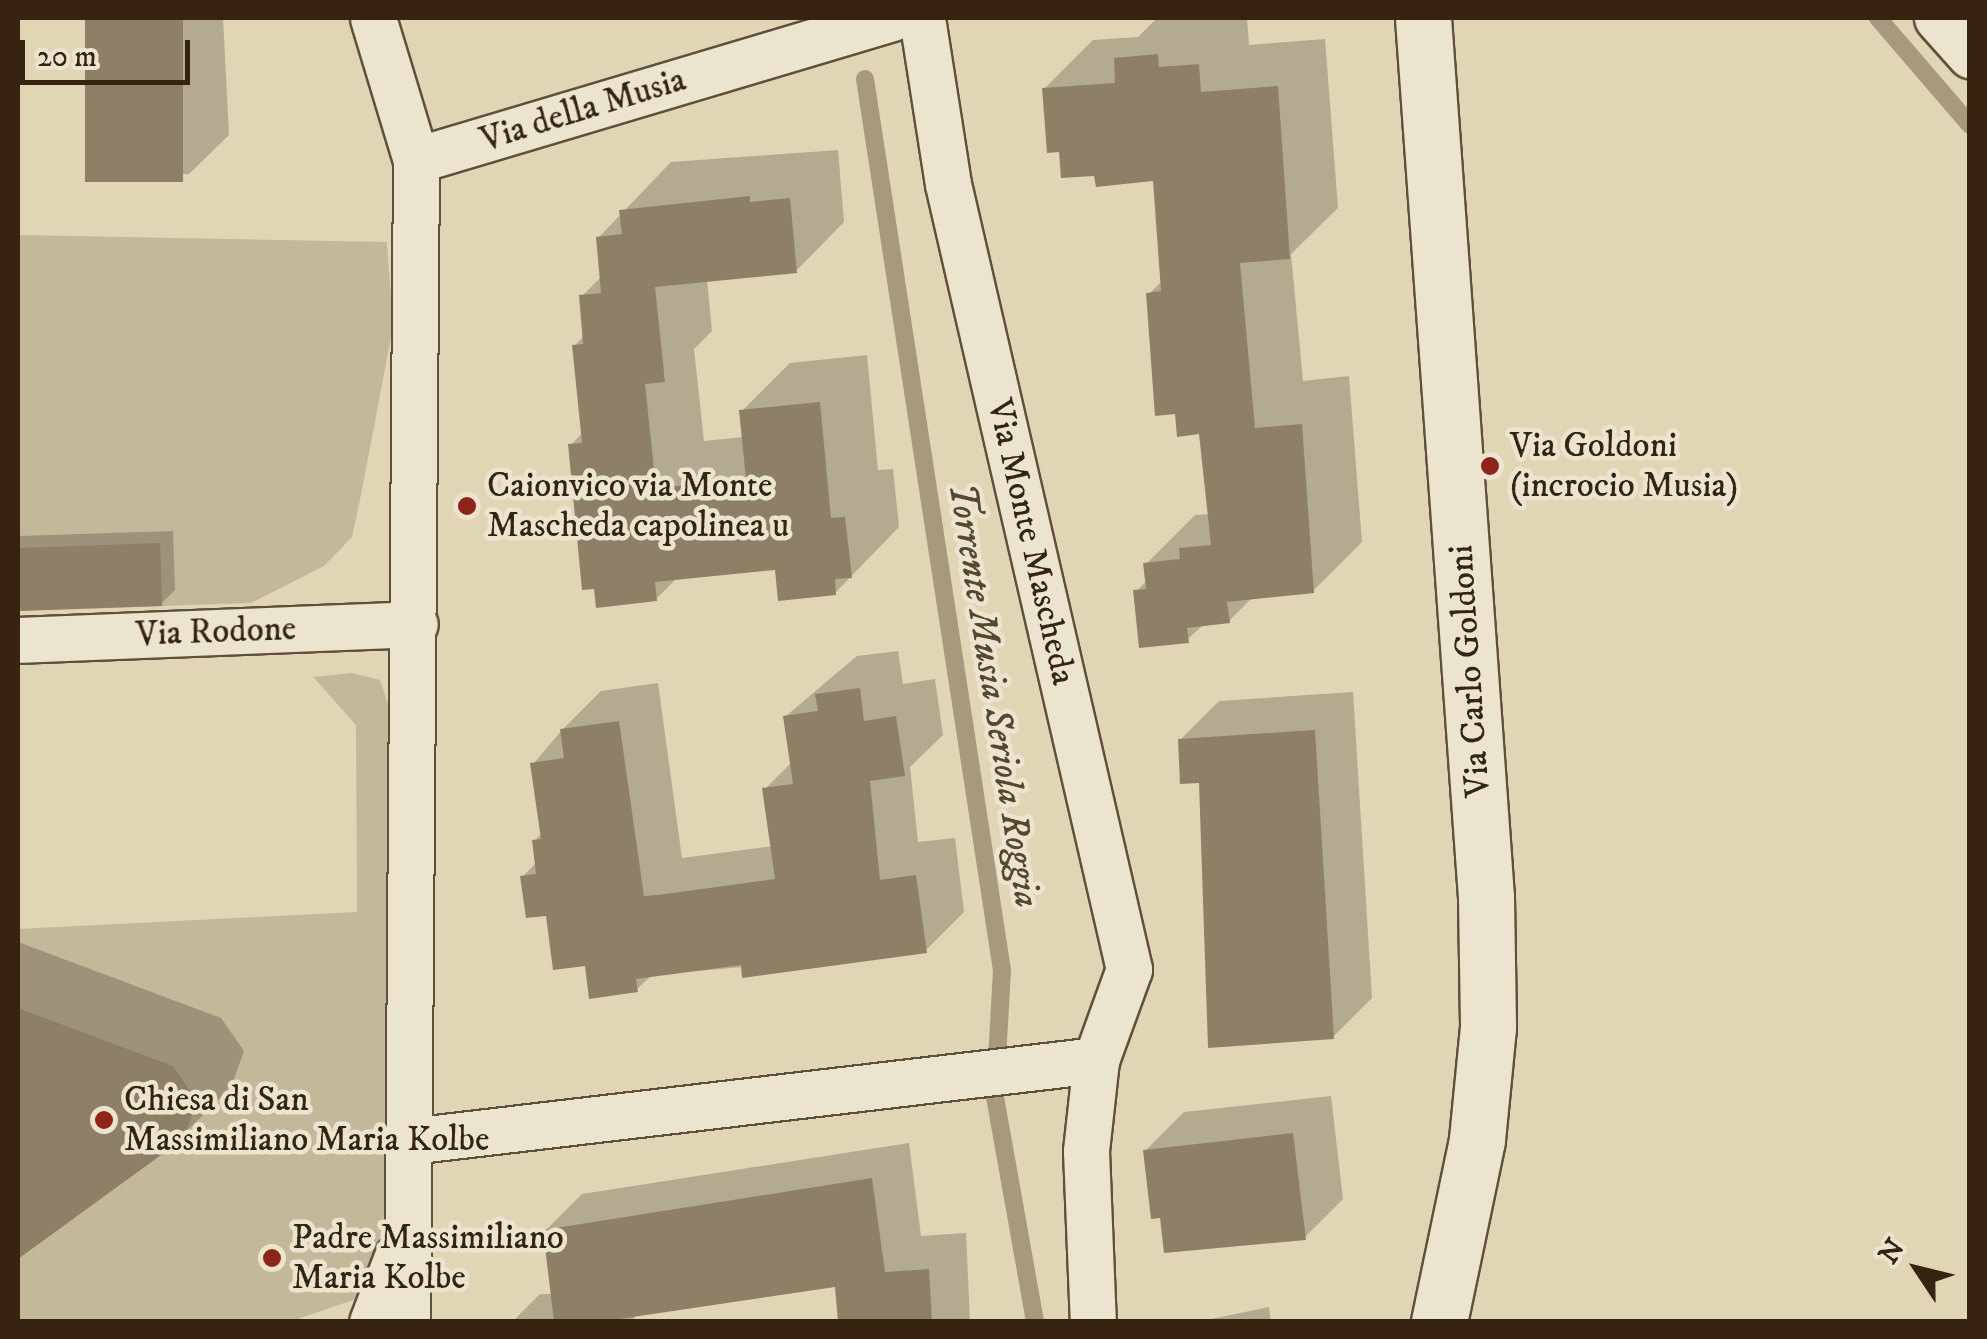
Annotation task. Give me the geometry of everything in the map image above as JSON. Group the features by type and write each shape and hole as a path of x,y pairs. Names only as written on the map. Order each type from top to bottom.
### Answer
{"street":[{"path":"374,18 416,160 407,1322"},
{"name":"Via della Musia","path":"416,160 892,18"},
{"name":"Via Monte Mascheda","path":"922,18 948,184 1130,969 1096,1060 1086,1151 1093,1322"},
{"name":"Via Carlo Goldoni","path":"1423,18 1484,878 1488,1027 1474,1157 1438,1322"},
{"path":"1938,18 1970,55"},
{"name":"Via Rodone","path":"18,640 415,624"},
{"path":"410,1141 1096,1060"},
{"path":"372,1322 408,1228"}],"shaded area":[{"path":"18,235 387,242 393,327 361,495 352,537 324,566 251,603 18,611"},
{"path":"352,673 380,680 396,728 383,1253 359,1298 292,1321 18,1322 18,929 357,912 356,725 313,677"}],"building":[{"path":"85,18 183,18 183,182 85,182"},
{"path":"1158,54 1159,67 1199,64 1201,92 1278,86 1290,259 1240,263 1255,428 1302,424 1314,593 1227,602 1230,623 1187,628 1189,643 1139,648 1133,590 1146,589 1143,563 1180,559 1179,548 1211,545 1199,434 1177,437 1175,414 1155,416 1146,293 1161,291 1153,181 1096,187 1094,176 1061,178 1059,152 1047,153 1042,88 1115,83 1114,58"},
{"path":"750,196 750,202 790,198 797,273 655,287 665,382 645,384 656,488 746,479 739,410 820,402 831,518 845,517 852,578 835,579 836,595 778,601 775,570 655,582 657,601 596,608 594,589 582,590 568,444 582,443 572,345 583,344 579,295 601,293 596,237 622,234 619,210"},
{"path":"160,543 162,606 20,611 18,548"},
{"path":"860,688 864,721 896,716 905,776 870,781 880,880 916,875 927,953 742,978 741,965 636,979 638,992 589,999 585,966 553,970 546,916 526,918 520,876 536,874 532,840 541,839 530,763 564,758 560,729 619,721 644,896 658,895 775,879 762,788 793,784 783,716 818,711 815,694"},
{"path":"1315,730 1334,1039 1208,1048 1199,783 1180,784 1178,739"},
{"name":"Chiesa di San Massimiliano Maria Kolbe","path":"18,1008 173,1066 197,1101 183,1139 18,1259"},
{"path":"1293,1133 1306,1240 1164,1253 1160,1218 1151,1219 1143,1150"},
{"path":"872,1178 885,1272 929,1269 932,1322 838,1322 835,1287 599,1322 554,1322 543,1230"}],"waterway":[{"path":"1878,18 1970,125"},
{"name":"Torrente Musia Seriola Roggia","path":"865,79 1002,970 995,1097 1035,1322"}],"place":[{"name":"Via Goldoni (incrocio Musia)","path":"1490,466"},
{"name":"Caionvico via Monte Mascheda capolinea u","path":"467,506"},
{"name":"Chiesa di San Massimiliano Maria Kolbe","path":"104,1120"},
{"name":"Padre Massimiliano Maria Kolbe","path":"272,1258"}]}
